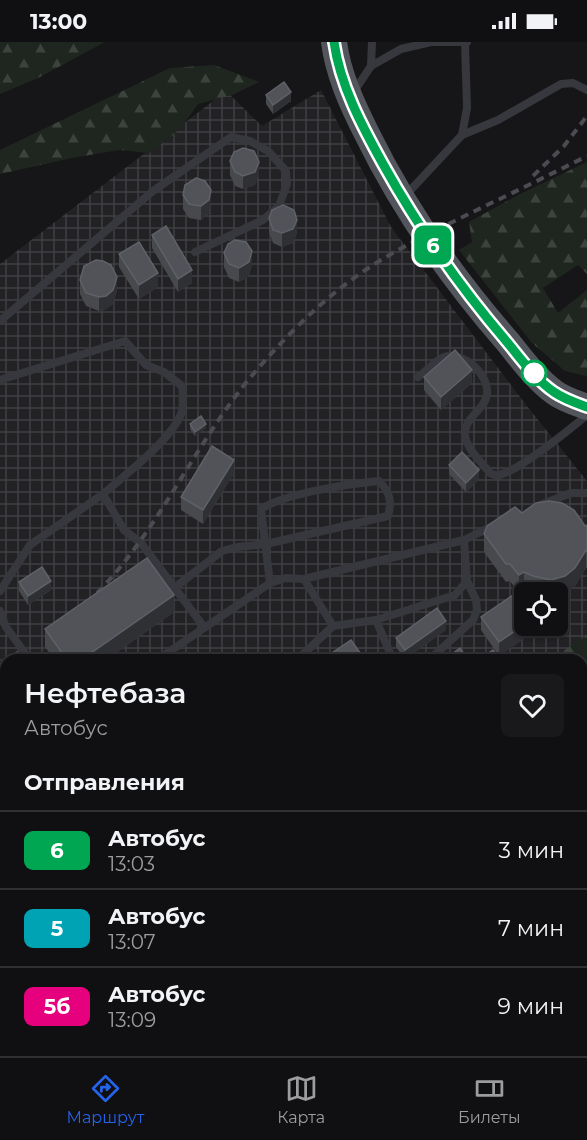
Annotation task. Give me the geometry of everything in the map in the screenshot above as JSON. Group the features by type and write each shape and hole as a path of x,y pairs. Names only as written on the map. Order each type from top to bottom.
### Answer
{"main road":[{"path":"334,42 350,99 402,199 480,310 520,357 553,391 587,407"}],"lane":[{"path":"350,99 370,66 372,42"},
{"path":"370,66 401,49 430,42 466,42 467,108 462,135"},
{"path":"402,199 462,135 498,120 561,84 573,83 587,90"},
{"path":"0,321 153,191 231,137 250,141 268,151 286,171 287,184 279,206 263,220 195,252"},
{"path":"0,380 125,341 146,364 164,372 182,386 183,402 180,416 153,451 104,494 30,545 0,591"},
{"path":"418,377 444,357 456,356 471,363 486,381 487,398 464,433 466,441 490,473 495,475 501,475 521,463 587,415"},
{"path":"174,588 222,551 266,544 388,516 391,503 388,490 379,481 318,491 270,503 261,509 266,544 270,583"},
{"path":"533,508 572,493 587,493"},
{"path":"104,494 124,530 141,543 204,627"},
{"path":"166,654 270,583 286,578 304,579 464,540 503,521"},
{"path":"436,654 473,620 477,610 476,600 467,581 464,540"},
{"path":"304,579 333,626"},
{"path":"303,654 333,626 376,620 454,595 467,581"},
{"path":"0,611 6,627 26,654"},
{"path":"376,620 390,654"}],"shaded area":[{"path":"321,90 391,227 587,481 587,654 0,654 0,264 226,91 262,126"}],"green space":[{"path":"0,42 105,42 38,78 0,94"},
{"path":"214,65 259,82 232,95 198,104 180,129 150,153 119,150 0,174 0,150 170,68"},
{"path":"587,162 587,274 578,265 543,288 558,313 587,290 587,376 565,371 532,343 459,250 472,242 469,222 520,194"},
{"path":"587,635 587,654 559,654"}],"building":[{"path":"284,82 291,92 273,105 266,95"},
{"path":"243,148 254,151 259,162 255,172 243,176 235,172 230,161 234,152"},
{"path":"196,178 205,181 211,190 209,200 201,206 189,204 183,195 185,185"},
{"path":"283,205 294,210 297,220 293,229 282,233 273,230 269,218 272,210"},
{"path":"166,226 192,270 178,279 152,235"},
{"path":"235,240 246,242 252,251 249,262 239,268 229,264 224,253 228,244"},
{"path":"139,242 158,273 139,285 119,254"},
{"path":"96,260 111,265 117,277 113,290 106,296 99,297 86,293 80,280 84,266"},
{"path":"455,350 472,370 441,397 424,377"},
{"path":"201,416 206,424 195,432 190,424"},
{"path":"212,446 234,460 203,510 181,497"},
{"path":"462,452 479,470 466,483 449,465"},
{"path":"549,501 562,503 574,510 585,526 587,525 587,551 575,568 565,576 551,580 524,572 519,575 510,564 506,564 484,534 487,526 515,507 522,513 536,503"},
{"path":"147,558 174,595 90,654 63,654 45,629"},
{"path":"42,567 51,581 28,596 19,582"},
{"path":"514,594 514,632 499,642 481,617"},
{"path":"437,608 446,621 405,650 396,638"},
{"path":"351,640 361,654 330,654"},
{"path":"460,648 464,654 452,654"}],"railway":[{"path":"533,176 564,146 587,116"},
{"path":"87,603 133,551 208,435 249,379 316,309 345,284 391,254 587,156"}],"bus line":[{"name":"6","path":"334,42 350,99 374,147 402,199 445,262 480,310 536,374 553,391 587,407"}]}
